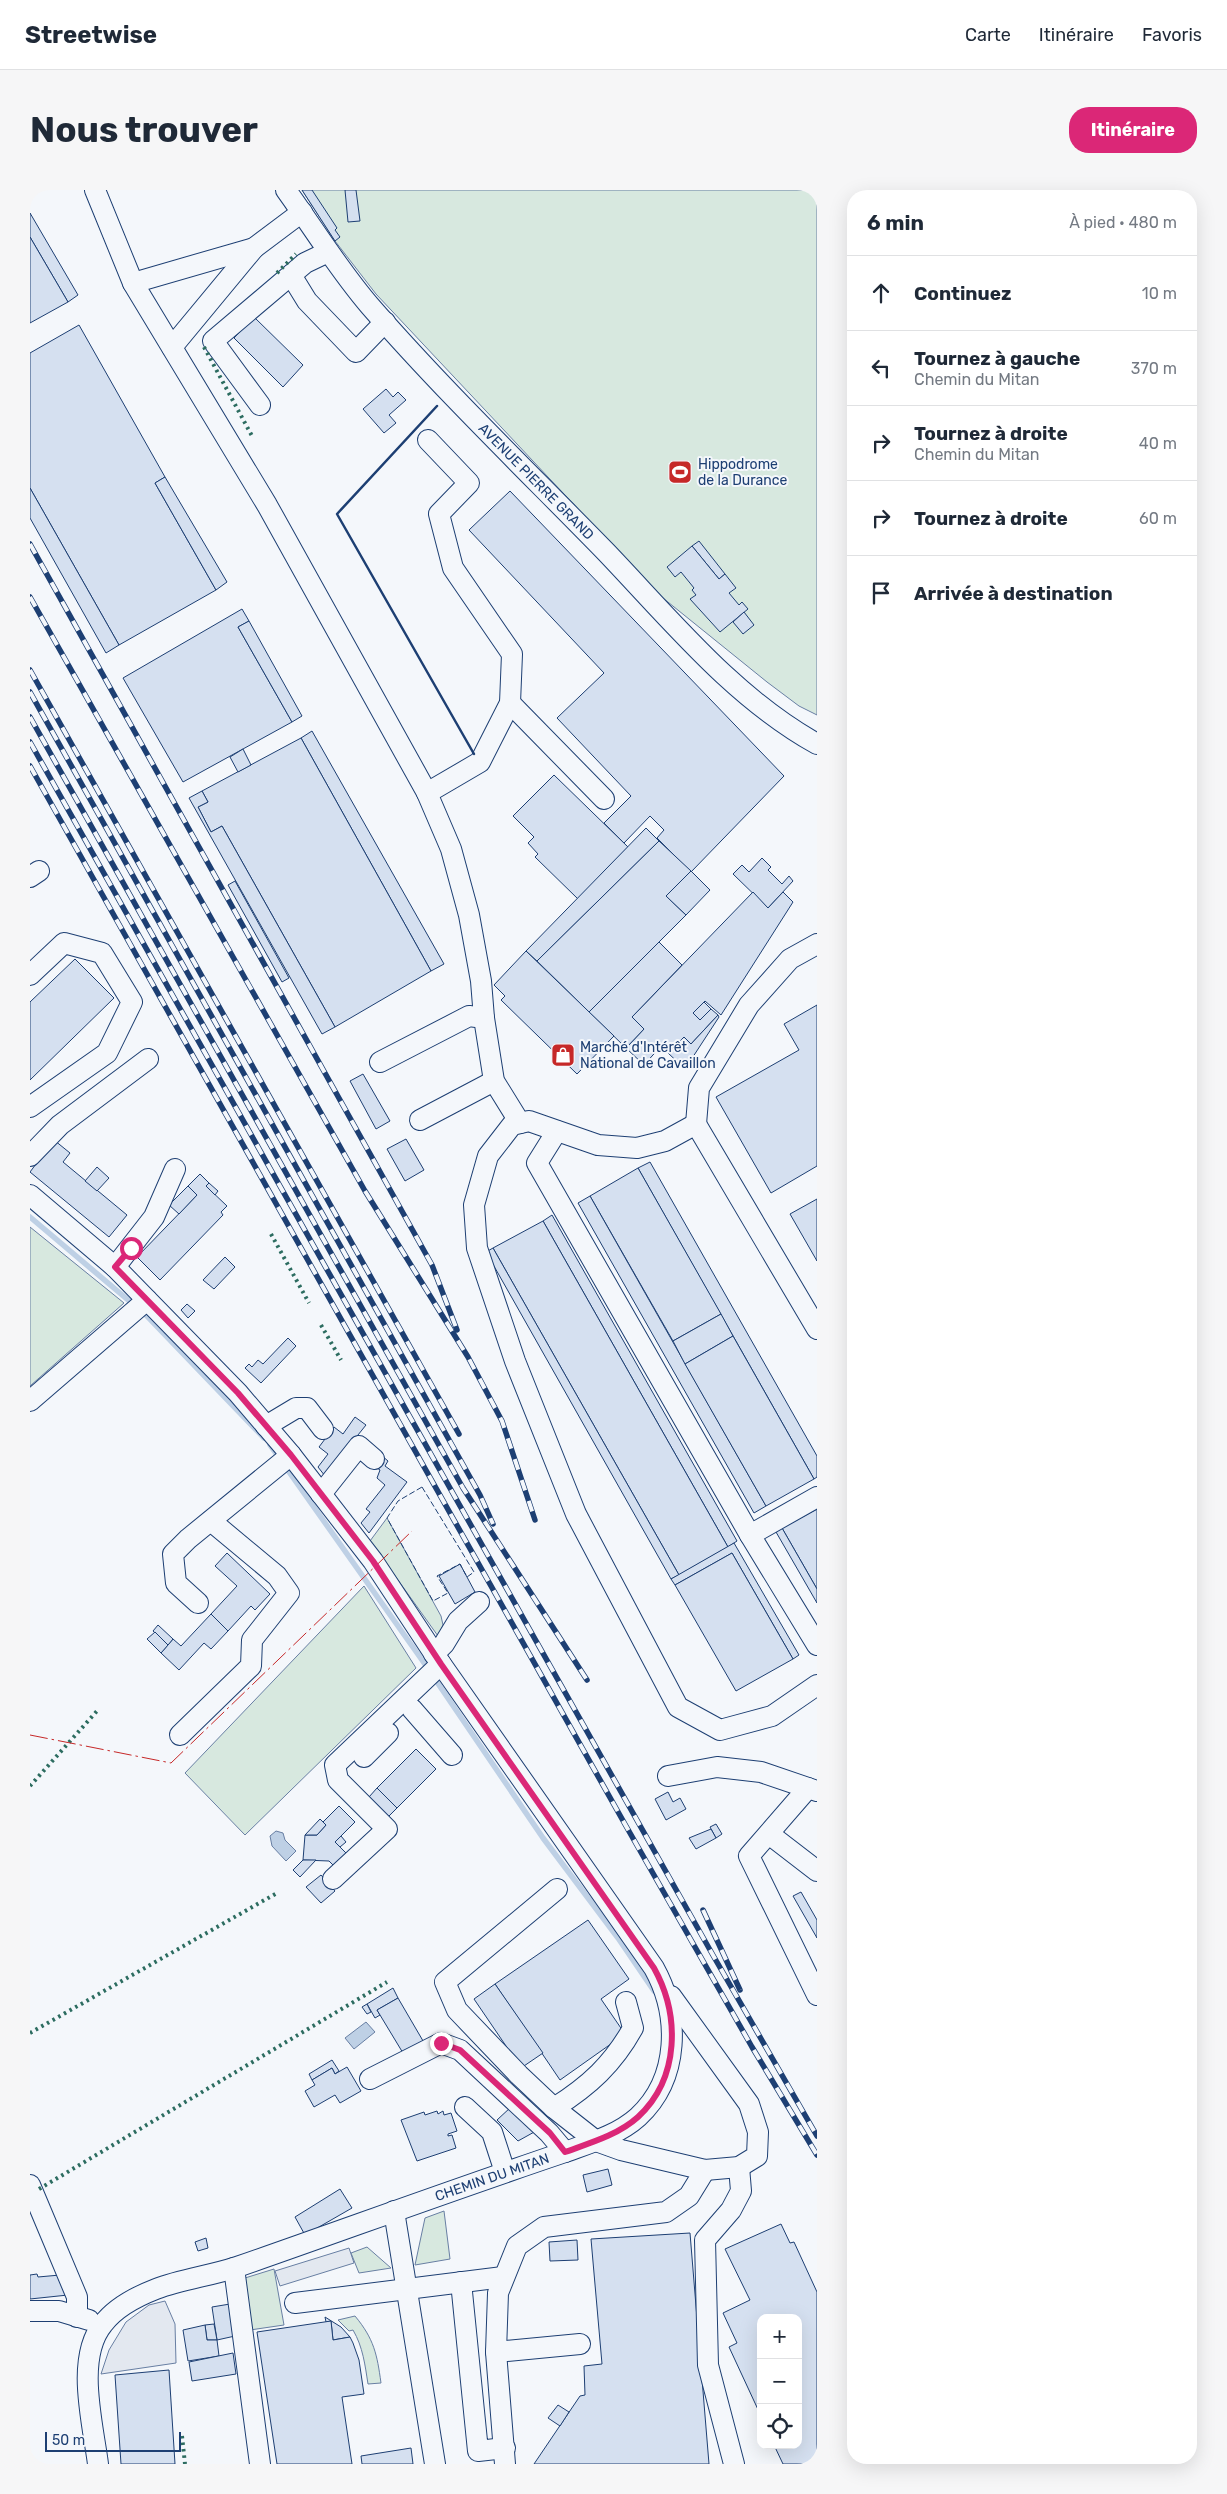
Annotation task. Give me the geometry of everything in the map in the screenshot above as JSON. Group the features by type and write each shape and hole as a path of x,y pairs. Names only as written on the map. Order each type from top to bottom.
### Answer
{"street":[{"path":"95,190 133,283 267,505 427,793 451,849 469,915 481,981 484,1018 494,1081 520,1123"},
{"name":"AVENUE PIERRE GRAND","path":"286,190 328,252 385,322 710,660 786,727 817,744"},
{"path":"172,347 254,248 302,212"},
{"path":"133,283 254,248"},
{"path":"260,405 213,341 305,263 328,252"},
{"path":"291,276 307,301 356,352 385,322"},
{"path":"427,793 480,762 510,702 512,654 453,568 439,514 470,483 428,440"},
{"path":"510,702 604,799"},
{"path":"30,975 64,944 102,953 132,1002 107,1053 30,1107"},
{"path":"817,944 790,959 749,1006 699,1088 696,1124 817,1329"},
{"path":"380,1062 469,1016 484,1018"},
{"path":"30,1156 60,1125 148,1059"},
{"path":"420,1120 494,1081"},
{"path":"696,1124 665,1141 637,1148 598,1146 529,1121 512,1125 488,1156 474,1205 477,1248 519,1370 576,1514 678,1707 720,1730 772,1716 817,1685"},
{"path":"557,1131 537,1163 750,1535 817,1645"},
{"path":"115,1267 154,1217 175,1169"},
{"name":"CHEMIN DU MITAN","path":"30,1195 115,1267 238,1393 291,1455 373,1561 441,1664 654,1968 664,1986 672,2013 673,2042 665,2077 655,2097 637,2118 596,2141 234,2268 158,2288 137,2298 103,2324"},
{"path":"30,1401 147,1300"},
{"path":"266,1426 290,1410 307,1408 323,1428"},
{"path":"321,1494 359,1446 374,1459"},
{"path":"198,1603 176,1582 173,1554 291,1455"},
{"path":"750,1535 817,1497"},
{"path":"180,1735 252,1666 252,1640 289,1593 277,1576 211,1521"},
{"path":"364,1757 412,1709 441,1664 444,1644 458,1621 480,1602"},
{"path":"333,1879 387,1829 338,1780 335,1765 441,1664"},
{"path":"412,1709 452,1755"},
{"path":"668,1776 717,1767 761,1772 813,1790 749,1856 817,1995"},
{"path":"769,1834 817,1871"},
{"path":"557,1890 445,1982 457,2010 519,2075 554,2108 596,2141 620,2150 705,2170 739,2167 756,2156 758,2132 750,2104 664,1986"},
{"path":"554,2108 582,2090 620,2052 633,2028 626,2002"},
{"path":"370,2079 441,2043 460,2050 550,2133 565,2152"},
{"path":"465,2107 492,2132 505,2172"},
{"path":"734,2464 708,2365 705,2240 730,2210 740,2190 739,2167"},
{"path":"461,2282 478,2451 505,2456 496,2352 498,2293 517,2246 544,2226 666,2212 689,2196 705,2170"},
{"path":"30,2185 38,2225 77,2297 77,2316"},
{"path":"394,2212 408,2288 435,2464"},
{"path":"234,2268 260,2464"},
{"path":"295,2303 503,2277"},
{"path":"30,2311 59,2311 103,2324 93,2341 87,2381 98,2464"},
{"path":"496,2352 580,2344"}],"shaded area":[{"name":"Hippodrome de la Durance","path":"302,190 817,190 817,715 799,706 767,682 658,594 376,294 335,241"},
{"path":"30,1227 124,1303 30,1386"},
{"path":"387,1518 441,1616 443,1625 438,1636 370,1541"},
{"path":"364,1586 416,1668 245,1835 185,1773"},
{"path":"444,2211 450,2259 415,2265 425,2218"},
{"path":"367,2247 391,2268 359,2273 351,2253"},
{"path":"349,2248 354,2263 280,2286 275,2271"},
{"path":"274,2269 284,2325 250,2330 245,2278"},
{"path":"165,2301 175,2324 176,2363 101,2374 109,2350 126,2322 149,2305"},
{"path":"355,2316 367,2332 374,2347 381,2383 368,2384 363,2356 356,2336 353,2330 349,2331 338,2320"}],"water":[{"path":"276,1831 283,1833 285,1840 296,1851 286,1861 272,1846 270,1836"},
{"path":"366,2022 375,2032 354,2049 345,2038"}],"building":[{"path":"302,190 312,190 337,228 335,230 340,237 335,241"},
{"path":"345,190 356,190 360,221 348,222"},
{"path":"30,213 78,295 68,302 30,237"},
{"path":"30,237 68,302 30,323"},
{"path":"254,317 303,365 283,387 234,338"},
{"path":"79,325 165,477 155,483 216,590 119,645 30,488 30,353"},
{"path":"386,389 393,397 398,392 406,400 389,415 396,423 384,433 363,409"},
{"path":"165,477 227,582 216,590 155,483"},
{"path":"30,488 119,645 106,653 30,518"},
{"path":"510,491 784,776 691,872 657,838 664,830 650,816 624,843 604,823 631,796 557,718 604,673 469,530"},
{"path":"699,541 725,574 719,579 692,546"},
{"path":"692,546 719,579 725,574 736,588 729,593 739,605 742,602 748,609 720,632 690,599 696,595 692,590 694,588 681,572 675,577 667,567"},
{"path":"242,609 249,621 238,627 292,722 183,782 123,678"},
{"path":"744,612 754,625 743,634 733,622"},
{"path":"249,621 302,716 292,722 238,627"},
{"path":"312,731 444,964 431,971 301,738"},
{"path":"301,738 431,971 335,1027 222,826 211,832 198,807 208,802 202,791"},
{"path":"243,749 251,765 238,772 230,757"},
{"path":"554,775 628,847 578,899 535,857 538,854 528,843 534,837 513,816"},
{"path":"202,791 208,802 198,807 211,832 222,826 335,1027 322,1034 189,798"},
{"path":"646,828 659,841 537,961 526,951"},
{"path":"659,841 691,871 666,896 686,915 589,1012 537,961"},
{"path":"762,858 771,867 768,870 782,884 789,876 793,881 768,908 733,874 742,865 749,872"},
{"path":"691,871 710,890 686,915 666,896"},
{"path":"235,881 289,978 282,982 228,885"},
{"path":"753,892 768,908 783,892 793,902 721,1015 705,1001 693,1013 700,1020 711,1009 718,1015 691,1044 684,1037 668,1053 661,1046 644,1065 626,1048 644,1029 632,1017"},
{"path":"659,942 682,965 632,1017 644,1029 626,1048 589,1012"},
{"path":"526,951 614,1036 577,1074 501,1000 505,996 494,985"},
{"path":"75,959 114,998 30,1080 30,1002"},
{"path":"704,1002 711,1009 700,1020 693,1013"},
{"path":"817,1005 817,1166 771,1193 716,1097 799,1050 784,1024"},
{"path":"718,1015 719,1017 685,1069 668,1053 684,1037 691,1044"},
{"path":"363,1074 390,1121 376,1129 350,1081"},
{"path":"406,1139 424,1170 405,1181 387,1149"},
{"path":"54,1140 70,1153 63,1162 127,1215 109,1237 30,1172"},
{"path":"650,1162 817,1456 817,1477 814,1479 638,1168"},
{"path":"97,1167 109,1178 97,1191 85,1181"},
{"path":"638,1168 721,1314 673,1341 590,1196"},
{"path":"200,1174 209,1183 206,1186 227,1206 221,1212 223,1215 160,1280 137,1257 197,1195 188,1186"},
{"path":"209,1183 218,1191 215,1195 206,1186"},
{"path":"188,1186 197,1195 179,1214 169,1205"},
{"path":"590,1196 766,1506 754,1513 578,1203"},
{"path":"817,1199 817,1261 790,1214"},
{"path":"552,1215 737,1541 728,1547 543,1221"},
{"path":"543,1221 728,1547 679,1575 493,1248"},
{"path":"493,1248 679,1575 671,1579 486,1252"},
{"path":"225,1257 235,1267 214,1289 203,1280"},
{"path":"187,1304 195,1311 188,1318 181,1310"},
{"path":"721,1314 733,1336 685,1364 673,1341"},
{"path":"733,1336 814,1479 766,1506 685,1364"},
{"path":"288,1338 296,1346 261,1383 245,1368 249,1364 252,1367 258,1360 263,1364"},
{"path":"355,1417 366,1425 325,1476 318,1467 328,1454 319,1447 334,1427 343,1434"},
{"path":"381,1455 388,1461 385,1466 407,1482 369,1533 361,1523 370,1512 366,1509 385,1485 377,1478 380,1470 373,1465"},
{"path":"817,1509 817,1589 782,1528"},
{"path":"782,1528 817,1589 817,1603 776,1532"},
{"path":"734,1543 799,1655 793,1659 732,1553 675,1585 671,1579"},
{"path":"227,1553 270,1594 255,1610 251,1606 228,1631 211,1614 237,1586 215,1566"},
{"path":"732,1553 793,1659 736,1691 675,1585"},
{"path":"460,1564 475,1592 455,1604 439,1576"},
{"path":"211,1614 228,1631 211,1649 204,1643 179,1670 161,1653 173,1639 181,1646"},
{"path":"158,1625 173,1639 168,1645 153,1631"},
{"path":"155,1632 168,1645 161,1653 147,1639"},
{"path":"416,1749 436,1769 397,1808 377,1788"},
{"path":"377,1788 397,1808 388,1817 369,1797"},
{"path":"668,1792 673,1802 680,1798 686,1809 666,1820 655,1799"},
{"path":"339,1806 355,1822 335,1842 348,1855 335,1867 329,1861 303,1860 305,1835 317,1835 326,1825 323,1822"},
{"path":"320,1819 326,1825 317,1835 305,1835"},
{"path":"716,1824 722,1834 716,1838 710,1827"},
{"path":"711,1829 716,1838 696,1849 689,1838"},
{"path":"341,1836 346,1842 340,1847 335,1842"},
{"path":"303,1860 316,1860 300,1877 293,1870"},
{"path":"321,1875 335,1891 321,1903 306,1887"},
{"path":"801,1892 817,1920 817,1938 793,1896"},
{"path":"588,1920 629,1979 601,1999 625,2034 560,2080 495,1984"},
{"path":"495,1984 543,2053 521,2068 474,1999"},
{"path":"393,1988 398,1998 377,2010 380,2015 375,2018 367,2004"},
{"path":"398,1998 426,2046 406,2058 377,2010"},
{"path":"367,2004 371,2012 367,2014 362,2007"},
{"path":"332,2060 339,2071 335,2074 332,2068 312,2080 309,2074"},
{"path":"347,2067 361,2091 340,2103 335,2095 314,2107 305,2091 315,2085 312,2080 332,2068 335,2074"},
{"path":"511,2107 536,2131 518,2141 497,2120"},
{"path":"437,2111 438,2114 443,2111 444,2115 451,2113 457,2131 448,2134 448,2136 452,2135 456,2148 417,2161 401,2120 424,2112 425,2115"},
{"path":"608,2169 612,2185 587,2192 583,2175"},
{"path":"340,2189 352,2208 305,2235 295,2217"},
{"path":"781,2224 790,2243 794,2242 817,2292 817,2464 783,2464 776,2449 802,2449 802,2314 757,2314 757,2407 729,2347 737,2343 723,2313 750,2300 725,2249"},
{"path":"690,2233 709,2464 534,2464 580,2396 585,2395 584,2366 602,2364 591,2239"},
{"path":"206,2238 208,2248 198,2251 195,2242"},
{"path":"577,2240 578,2260 550,2261 549,2242"},
{"path":"37,2274 38,2277 60,2275 68,2295 30,2299 30,2275"},
{"path":"230,2304 235,2336 217,2340 212,2307"},
{"path":"325,2317 341,2327 350,2337 333,2340 331,2321 326,2322"},
{"path":"331,2321 333,2340 350,2337 353,2343 359,2360 364,2394 342,2397 352,2464 277,2464 257,2332"},
{"path":"214,2324 217,2340 207,2340 205,2325"},
{"path":"205,2325 207,2340 217,2340 219,2356 188,2361 183,2330"},
{"path":"233,2353 236,2374 192,2381 189,2362"},
{"path":"169,2370 175,2464 121,2464 115,2375"},
{"path":"558,2405 569,2412 560,2426 548,2418"},
{"path":"411,2448 413,2464 362,2464 361,2456"}],"waterway":[{"path":"30,1217 147,1316 264,1438"},
{"path":"270,1445 422,1660 543,1838 618,1938 654,1991"}],"railway":[{"path":"30,544 432,1265 457,1330"},
{"path":"30,597 365,1191 468,1357 502,1421 535,1520"},
{"path":"30,670 459,1434"},
{"path":"30,692 480,1495 493,1524"},
{"path":"30,717 463,1488 587,1680"},
{"path":"30,742 714,1957 817,2136"},
{"path":"30,766 626,1826 752,2047 817,2155"},
{"path":"703,1910 740,1990"}],"hedge":[{"path":"277,273 296,254"},
{"path":"204,347 252,436"},
{"path":"271,1234 309,1303"},
{"path":"321,1325 341,1360"},
{"path":"30,1786 97,1711"},
{"path":"30,2033 277,1893"},
{"path":"39,2189 387,1982"},
{"path":"182,2436 185,2464"}],"fence":[{"path":"422,1487 474,1572 467,1577 460,1564 437,1576 448,1593 433,1601 387,1518 398,1501 422,1487"}],"wall":[{"path":"437,406 337,514 474,754"}],"power":[{"path":"30,1735 171,1763 412,1531"}],"place":[{"name":"Hippodrome de la Durance","path":"680,472"},
{"name":"Marché d'Intérêt National de Cavaillon","path":"563,1055"}],"route":[{"path":"131,1248 115,1267 238,1393 291,1455 373,1561 441,1664 654,1968 664,1986 672,2013 673,2042 665,2077 655,2097 637,2118 618,2130 596,2141 565,2152 550,2133 460,2050 441,2043"}]}
